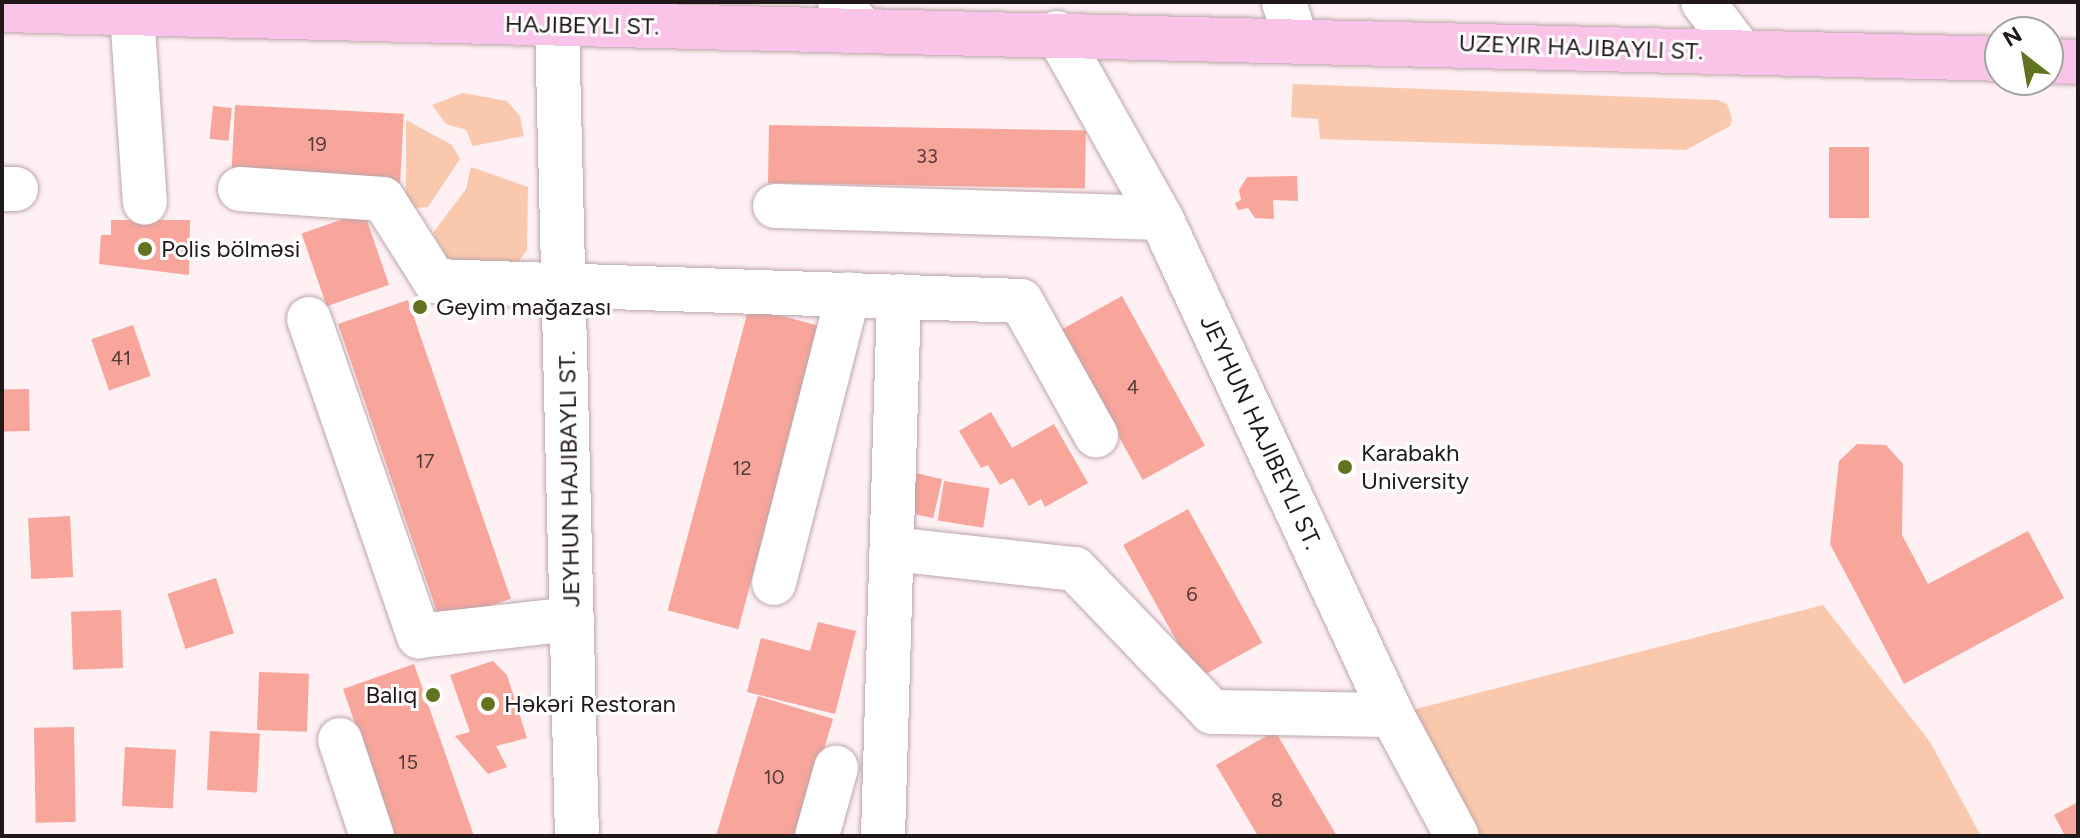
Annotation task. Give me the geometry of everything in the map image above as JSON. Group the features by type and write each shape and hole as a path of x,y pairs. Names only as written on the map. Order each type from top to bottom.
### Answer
{"main road":[{"name":"HAJIBEYLI ST.","path":"2,10 132,13 453,12 557,25 851,16 1057,33 1289,21"},
{"name":"UZEYIR HAJIBAYLI ST.","path":"1289,21 1741,52 1984,59"}],"street":[{"path":"1703,2 1741,52"},
{"path":"132,13 145,203"},
{"name":"JEYHUN HAJIBAYLI ST.","path":"557,25 577,836"},
{"name":"JEYHUN HAJIBEYLI ST.","path":"1057,33 1161,218 1392,715 1457,836"},
{"path":"240,189 383,199 435,281 565,283 1021,301 1096,435"},
{"path":"775,206 1161,218"},
{"path":"774,583 848,294"},
{"path":"883,836 899,296"},
{"path":"309,319 419,636 572,619"},
{"path":"893,549 1075,569 1212,712 1392,715"},
{"path":"340,740 372,836"},
{"path":"817,836 836,768"}],"shaded area":[{"path":"1293,84 1717,100 1727,104 1732,118 1730,126 1686,150 1320,139 1318,119 1291,117"},
{"path":"463,93 507,101 520,116 524,136 473,146 466,130 446,124 432,105"},
{"path":"406,120 452,145 460,159 428,207 415,208 406,201"},
{"path":"471,167 528,187 527,250 518,262 448,259 433,233 466,189"},
{"path":"1823,605 1930,742 1981,836 1464,836 1392,715"}],"building":[{"path":"235,105 404,114 400,185 231,176"},
{"path":"213,106 232,108 228,141 210,139"},
{"path":"769,125 1086,131 1085,189 768,183"},
{"path":"1829,147 1869,147 1869,218 1829,218"},
{"path":"1297,176 1298,201 1273,200 1274,219 1255,218 1248,208 1238,210 1235,203 1241,200 1239,190 1247,177"},
{"path":"364,212 389,285 327,306 302,233"},
{"name":"Polis bölməsi","path":"111,220 190,220 189,275 99,264 101,235 111,235"},
{"path":"1122,296 1205,446 1143,480 1060,330"},
{"path":"408,300 511,599 441,623 338,324"},
{"path":"749,307 820,326 738,629 668,610"},
{"path":"133,325 151,376 109,390 91,339"},
{"path":"2,389 29,389 30,431 3,431"},
{"path":"991,412 1012,448 1054,424 1088,483 1045,507 1041,499 1029,506 1013,478 1000,485 988,465 981,468 959,431"},
{"path":"1857,444 1886,445 1903,464 1902,535 1928,584 2028,531 2064,598 1904,684 1830,544 1839,461"},
{"path":"911,472 942,479 933,518 902,511"},
{"path":"944,481 989,488 983,528 938,521"},
{"path":"1188,509 1262,643 1197,679 1123,545"},
{"path":"70,516 73,577 31,579 28,518"},
{"path":"216,578 234,633 185,649 167,594"},
{"path":"121,610 123,668 73,670 71,612"},
{"path":"818,622 856,631 835,714 747,692 761,638 810,651"},
{"name":"Həkəri Restoran","path":"493,661 507,675 527,738 496,746 507,767 488,774 455,736 470,732 450,675"},
{"path":"414,664 474,836 394,836 343,689"},
{"path":"259,672 309,674 307,732 257,730"},
{"path":"758,696 833,719 798,836 716,836"},
{"path":"74,727 76,822 36,823 34,728"},
{"path":"210,731 260,734 257,793 207,790"},
{"path":"1275,731 1337,836 1258,836 1216,765"},
{"path":"125,747 176,750 173,809 122,806"},
{"path":"2078,802 2078,836 2065,836 2054,815"}],"place":[{"name":"Polis bölməsi","path":"145,249"},
{"name":"Geyim mağazası","path":"420,307"},
{"name":"Karabakh University","path":"1345,467"},
{"name":"Balıq","path":"433,695"},
{"name":"Həkəri Restoran","path":"488,704"}]}
